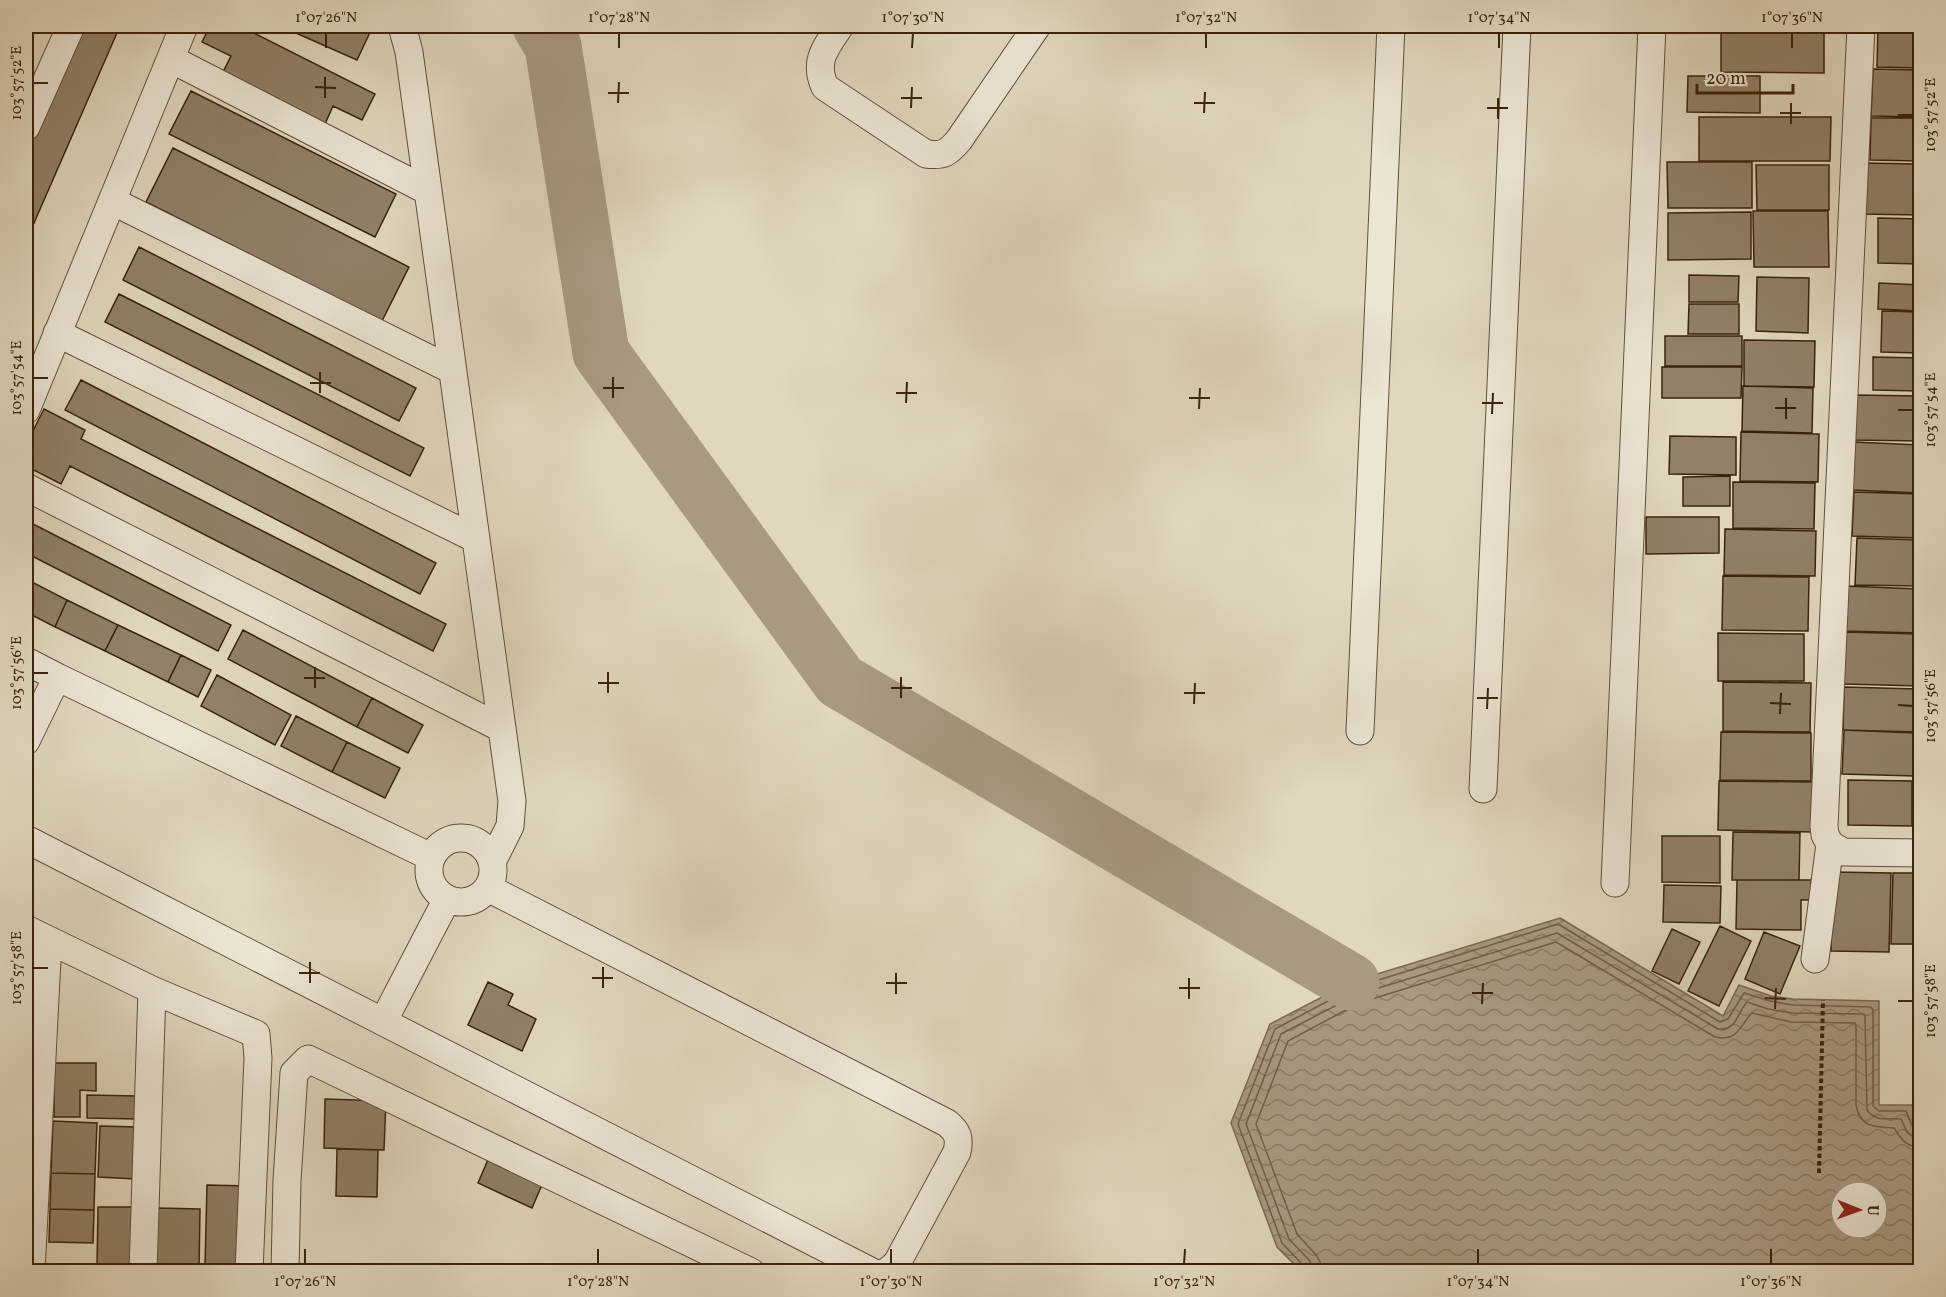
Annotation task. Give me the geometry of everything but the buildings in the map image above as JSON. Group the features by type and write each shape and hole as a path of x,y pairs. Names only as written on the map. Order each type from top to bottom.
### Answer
{"street":[{"path":"26,127 71,26"},
{"path":"26,410 184,26"},
{"path":"402,26 409,52 512,814 505,838 492,862"},
{"path":"820,26 820,76 825,87 926,154 943,154 951,150 1037,26"},
{"path":"820,56 840,26"},
{"path":"1360,731 1391,26"},
{"path":"1483,789 1517,26"},
{"path":"1615,884 1652,26"},
{"path":"1815,959 1830,844 1824,826 1861,26"},
{"path":"171,59 428,191"},
{"path":"112,201 452,370"},
{"path":"57,333 476,539"},
{"path":"26,487 501,728"},
{"path":"26,661 431,857"},
{"path":"26,741 57,677"},
{"path":"464,837 474,840 484,846 492,862 492,878 488,888 480,897 469,901 458,902 447,899 431,884 428,872 431,857 442,843 452,838 464,837"},
{"path":"26,839 872,1272"},
{"path":"1830,844 1843,852 1920,853"},
{"path":"488,888 936,1117 956,1130 959,1137 957,1152 897,1263 885,1272"},
{"path":"383,1022 447,899"},
{"path":"31,1272 37,935 152,990 256,1034 258,1058 249,1272"},
{"path":"143,1272 152,990"},
{"path":"285,1272 287,1180 294,1073 308,1059 751,1272"}],"path":[{"path":"1819,1173 1823,1000"}],"water":[{"path":"1560,918 1723,1016 1739,985 1771,996 1793,999 1879,1001 1879,1105 1912,1105 1920,1133 1920,1271 1301,1271 1277,1247 1231,1123 1270,1024 1351,982"}],"waterway":[{"path":"541,26 553,46 601,353 840,681 1351,982"}]}
